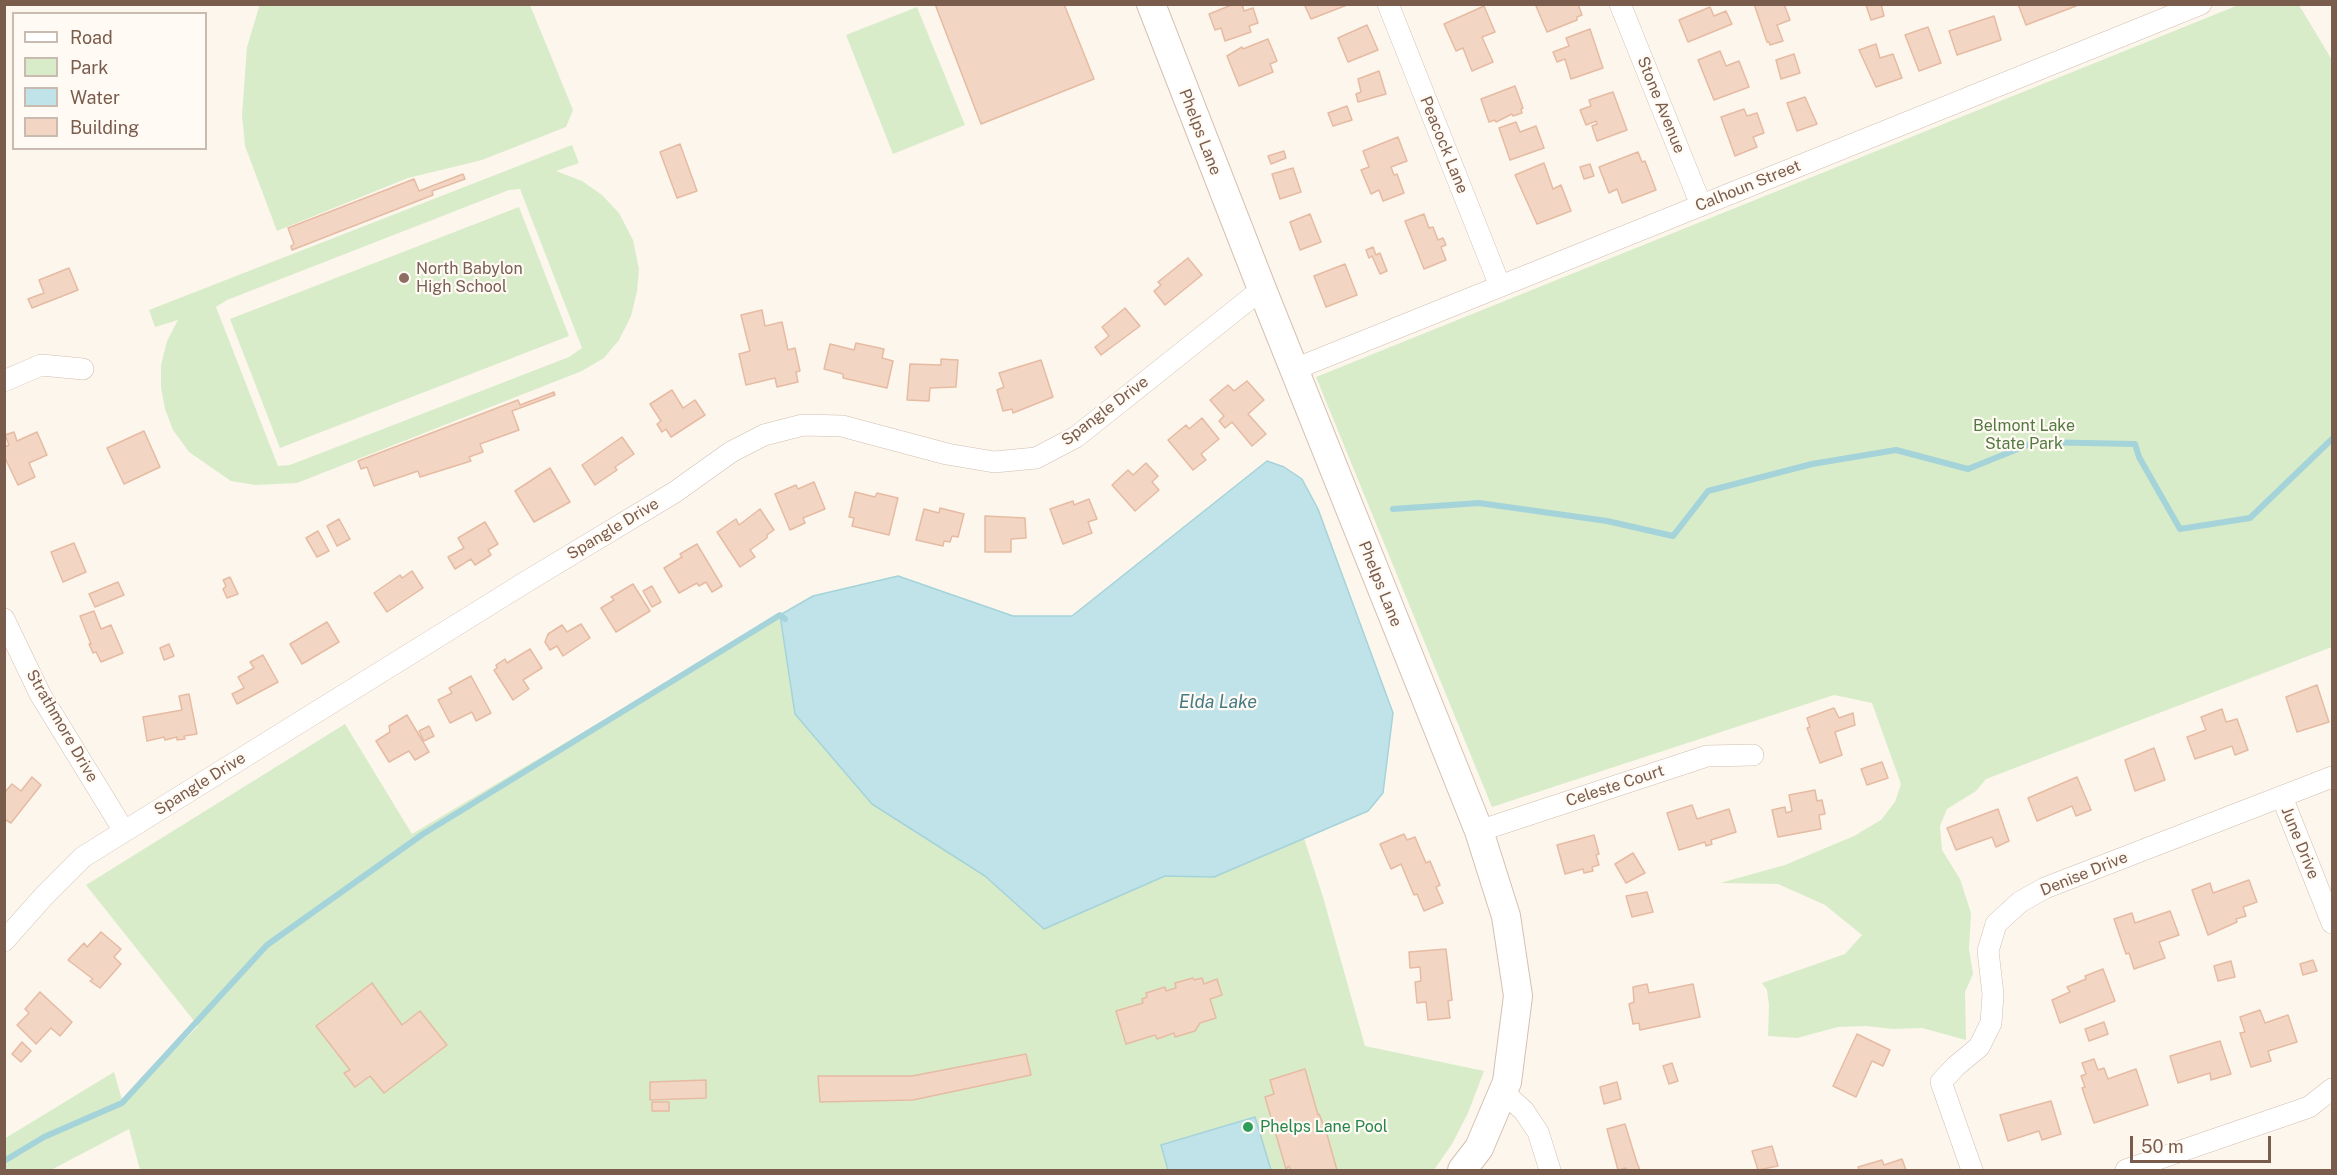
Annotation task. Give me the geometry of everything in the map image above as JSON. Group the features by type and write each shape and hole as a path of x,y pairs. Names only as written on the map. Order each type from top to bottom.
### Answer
{"street":[{"name":"Phelps Lane","path":"1151,4 1262,289 1479,831 1506,916 1518,996 1507,1082 1479,1148 1462,1170"},
{"name":"Peacock Lane","path":"1388,4 1500,286"},
{"name":"Calhoun Street","path":"1295,369 2201,4"},
{"name":"Stone Avenue","path":"1622,5 1701,205"},
{"name":"Spangle Drive","path":"4,941 83,858 529,580 675,492 731,452 764,435 802,425 842,426 947,454 994,462 1036,458 1076,437 1262,289"},
{"path":"4,381 41,365 83,369"},
{"name":"Strathmore Drive","path":"4,619 40,694 124,831"},
{"name":"Celeste Court","path":"1479,831 1707,756 1754,755"},
{"name":"Denise Drive","path":"1972,1170 1941,1082 1979,1047 1991,1023 1993,994 1988,951 1996,924 2020,902 2045,888 2332,777"},
{"name":"June Drive","path":"2282,797 2332,923"},
{"path":"2126,1170 2308,1107 2332,1089"},
{"path":"1503,1092 1524,1111 1539,1132 1550,1170"}],"green space":[{"path":"260,4 530,5 573,110 566,127 482,160 408,178 277,231 245,146 242,115 247,47"},
{"name":"Belmont Lake State Park","path":"2241,4 2299,5 2332,60 2332,647 1986,779 1976,791 1947,809 1940,826 1942,850 1960,879 1971,913 1969,949 1973,974 1965,992 1966,1040 1922,1028 1893,1029 1866,1026 1838,1027 1797,1038 1768,1036 1769,1005 1767,990 1762,983 1845,954 1862,935 1825,905 1778,884 1720,883 1785,865 1854,836 1881,820 1895,802 1901,784 1872,703 1834,695 1492,807 1316,377"},
{"path":"917,7 965,125 893,154 846,35"},
{"path":"572,145 579,163 556,171 582,181 602,195 619,213 633,240 639,269 631,316 619,340 604,358 582,371 297,483 255,485 231,481 189,452 173,430 165,409 161,387 161,365 167,341 178,320 155,327 149,310","holes":["520,189 582,348 569,357 290,465 278,466 216,307 227,300 509,190"]},
{"path":"519,207 569,336 280,448 230,319"},
{"path":"780,615 795,714 872,804 985,876 1044,929 1165,876 1214,877 1304,838 1365,1046 1484,1071 1468,1113 1452,1144 1434,1170 140,1170 129,1129 51,1170 5,1170 4,1139 114,1072 123,1103 198,1026 86,885 345,724 412,834"}],"water":[{"name":"Elda Lake","path":"1267,461 1284,467 1302,479 1318,509 1393,713 1383,793 1368,811 1214,877 1165,876 1044,929 985,876 872,804 795,714 780,615 813,596 898,576 1013,616 1072,616"},
{"path":"1255,1117 1271,1170 1168,1170 1161,1145"}],"building":[{"path":"935,4 1064,4 1094,79 981,124"},
{"path":"1234,4 1242,4 1244,11 1253,8 1258,23 1249,26 1251,32 1225,41 1221,28 1215,30 1209,14"},
{"path":"1304,4 1347,4 1347,5 1311,19"},
{"path":"1539,4 1578,4 1582,15 1577,17 1577,20 1547,32 1536,6"},
{"path":"1754,4 1784,4 1790,20 1777,25 1783,41 1770,45 1767,42"},
{"path":"1881,4 1884,16 1871,20 1866,5"},
{"path":"2018,4 2075,4 2076,6 2026,25"},
{"path":"1484,6 1495,32 1482,37 1493,62 1472,71 1463,48 1456,51 1444,24"},
{"path":"1710,7 1714,16 1726,11 1732,24 1688,42 1679,20"},
{"path":"1994,16 2001,40 1957,55 1949,31"},
{"path":"1367,25 1378,50 1348,62 1338,38"},
{"path":"1928,27 1941,63 1919,71 1905,35"},
{"path":"1590,29 1603,68 1571,79 1565,59 1557,62 1553,52 1569,46 1566,38"},
{"path":"1268,39 1277,61 1270,64 1273,72 1239,86 1227,56 1242,47 1243,49"},
{"path":"1876,44 1880,58 1893,54 1902,78 1876,87 1859,50"},
{"path":"1720,51 1726,66 1739,61 1749,87 1714,100 1698,60"},
{"path":"1794,54 1800,73 1781,79 1776,60"},
{"path":"1379,71 1386,94 1358,102 1356,94 1361,92 1358,79"},
{"path":"1515,86 1523,108 1522,113 1513,116 1512,114 1496,122 1495,120 1489,122 1481,99"},
{"path":"1613,92 1627,130 1597,141 1592,126 1597,124 1596,121 1586,125 1580,110 1591,106 1589,100"},
{"path":"1805,97 1817,124 1797,131 1787,103"},
{"path":"1347,106 1352,120 1333,126 1328,113"},
{"path":"1744,109 1747,116 1757,113 1764,133 1753,137 1757,147 1735,156 1721,117"},
{"path":"1516,122 1520,132 1536,126 1544,148 1510,160 1499,128"},
{"path":"1398,137 1407,161 1391,167 1394,175 1397,174 1404,193 1383,201 1379,190 1371,194 1361,170 1369,167 1363,151"},
{"path":"680,144 697,191 677,198 660,152"},
{"path":"1284,151 1286,158 1271,164 1268,156"},
{"path":"1638,152 1642,162 1645,161 1656,190 1622,203 1617,189 1609,193 1599,167"},
{"path":"1544,163 1553,189 1561,185 1571,211 1537,224 1515,175"},
{"path":"1590,164 1594,176 1584,179 1580,167"},
{"path":"1293,168 1301,192 1280,199 1272,174"},
{"path":"463,174 465,179 432,191 433,195 292,250 291,246 294,244 288,228 414,179 419,191"},
{"path":"1310,214 1321,242 1300,250 1290,222"},
{"path":"1424,214 1429,228 1433,227 1438,240 1443,238 1446,245 1441,247 1446,260 1424,269 1405,221"},
{"path":"1373,247 1376,255 1380,253 1387,271 1380,274 1372,256 1369,258 1366,250"},
{"path":"1188,258 1202,275 1165,305 1154,291 1161,285 1158,282"},
{"path":"1345,264 1357,295 1326,307 1314,276"},
{"path":"69,268 78,290 32,308 28,299 44,293 39,280"},
{"path":"1125,308 1140,326 1101,355 1095,347 1109,336 1102,327"},
{"path":"762,310 765,326 782,322 788,350 795,348 800,371 796,372 798,382 777,387 775,378 746,385 739,354 750,351 741,315"},
{"path":"856,343 884,349 882,358 893,361 887,388 843,378 843,374 824,369 830,344 854,350"},
{"path":"941,359 958,360 956,387 930,388 929,401 907,400 910,364 941,365"},
{"path":"1041,360 1053,397 1013,413 1012,409 1003,411 997,390 1004,387 999,373"},
{"path":"1247,381 1264,400 1248,414 1266,434 1252,446 1232,422 1225,428 1219,421 1224,416 1210,400 1228,385 1234,391"},
{"path":"672,390 683,408 695,400 705,415 671,437 666,429 662,432 657,424 661,421 650,404"},
{"path":"554,392 555,395 512,411 519,430 480,444 483,452 469,457 471,461 420,477 418,471 374,486 367,467 361,469 358,461 518,400 520,405"},
{"path":"1202,418 1219,439 1201,454 1206,460 1193,470 1168,440 1186,425 1189,429"},
{"path":"144,431 160,467 124,484 107,448"},
{"path":"14,432 17,441 37,432 47,455 29,463 35,477 18,485 4,456 4,447 9,445 5,435"},
{"path":"622,437 634,454 615,467 617,470 595,485 582,465"},
{"path":"1146,463 1158,476 1152,482 1159,490 1135,511 1112,485 1128,470 1133,475"},
{"path":"550,468 570,502 534,522 515,491"},
{"path":"814,482 825,509 803,518 805,523 790,530 775,494 796,485 798,489"},
{"path":"855,492 875,497 877,493 898,498 889,535 852,526 854,518 849,517"},
{"path":"1089,499 1097,519 1088,522 1092,533 1063,544 1050,509 1073,501 1074,505"},
{"path":"940,508 964,514 958,537 952,536 950,542 944,541 943,546 916,540 924,509 939,513"},
{"path":"760,509 774,530 750,550 755,557 740,567 717,532 736,519 739,525"},
{"path":"985,516 1025,518 1026,538 1011,539 1011,552 985,552"},
{"path":"339,519 350,539 337,546 327,526"},
{"path":"485,522 498,544 488,550 491,555 475,565 471,559 455,569 448,557 464,548 458,538"},
{"path":"318,531 329,551 317,557 306,538"},
{"path":"74,543 86,572 63,582 51,552"},
{"path":"697,544 722,586 712,592 706,582 699,586 697,583 679,593 664,568 682,557 680,554"},
{"path":"412,571 423,588 387,612 374,593 400,575 402,578"},
{"path":"230,577 238,594 227,598 223,589 226,586 223,580"},
{"path":"118,582 124,595 95,607 89,594"},
{"path":"633,584 650,611 616,632 601,608 614,600 611,597"},
{"path":"652,586 661,602 652,607 643,591"},
{"path":"94,611 101,629 111,625 123,653 101,662 96,652 93,653 80,616"},
{"path":"327,622 339,642 302,664 290,644"},
{"path":"581,624 590,638 563,656 557,646 550,650 545,642 548,634 562,625 567,632"},
{"path":"169,644 174,656 164,660 160,648"},
{"path":"530,649 542,668 523,680 529,689 513,700 494,670 497,668 496,665 505,659 507,663"},
{"path":"263,655 278,682 237,704 232,694 244,688 238,677 254,668 250,662"},
{"path":"471,676 491,713 476,721 472,712 450,723 438,700 452,693 449,688"},
{"path":"2317,685 2329,722 2297,732 2286,697"},
{"path":"189,694 197,734 184,736 185,739 177,740 177,737 165,740 164,737 147,741 143,717 182,710 179,696"},
{"path":"1834,708 1839,718 1853,713 1855,725 1835,732 1842,755 1820,763 1807,728 1810,727 1807,718"},
{"path":"2222,709 2226,722 2237,719 2248,750 2235,755 2232,746 2195,759 2187,737 2206,730 2201,717"},
{"path":"407,715 429,752 415,760 409,751 389,762 376,741 390,732 389,726"},
{"path":"429,726 434,736 424,741 419,731"},
{"path":"2154,748 2165,780 2135,791 2125,760"},
{"path":"1882,762 1888,778 1867,785 1861,769"},
{"path":"32,777 41,785 11,823 4,819 4,793 12,784 21,791"},
{"path":"2077,777 2091,810 2076,816 2072,806 2037,821 2028,798"},
{"path":"1815,790 1817,801 1822,800 1825,814 1819,815 1821,829 1778,837 1772,810 1785,807 1786,813 1792,811 1789,795"},
{"path":"1692,805 1697,819 1729,809 1736,832 1711,840 1712,844 1706,846 1705,842 1679,850 1667,813"},
{"path":"1998,809 2009,841 1996,847 1992,837 1956,850 1947,828"},
{"path":"1404,834 1407,840 1415,837 1426,863 1430,861 1440,885 1436,887 1443,903 1424,911 1417,894 1414,895 1401,864 1391,869 1380,844"},
{"path":"1594,835 1599,854 1596,855 1599,865 1592,867 1593,871 1584,873 1583,869 1565,874 1557,845"},
{"path":"1633,853 1645,873 1626,883 1615,864"},
{"path":"2249,880 2257,902 2243,907 2246,916 2208,935 2192,890 2210,883 2213,893"},
{"path":"1647,892 1653,912 1632,917 1626,896"},
{"path":"2170,911 2179,935 2159,942 2165,958 2134,969 2129,953 2126,954 2114,919 2132,913 2135,923"},
{"path":"101,932 121,949 114,957 121,964 100,988 90,981 93,979 68,960 84,943 87,947"},
{"path":"1446,949 1452,1000 1448,1001 1450,1018 1428,1020 1426,1002 1417,1003 1415,982 1421,981 1420,967 1410,968 1409,952"},
{"path":"2313,960 2317,971 2303,975 2300,964"},
{"path":"2231,961 2235,977 2218,981 2214,966"},
{"path":"2103,969 2115,1001 2060,1023 2052,1000 2070,992 2067,987 2086,979 2085,976"},
{"path":"1193,978 1194,980 1202,978 1204,984 1217,979 1222,995 1210,999 1216,1018 1200,1023 1195,1031 1175,1037 1174,1033 1157,1039 1155,1035 1126,1044 1116,1011 1143,1003 1142,999 1147,997 1146,993 1165,987 1166,991 1176,988 1175,983"},
{"path":"372,983 402,1025 420,1011 447,1045 384,1093 370,1076 355,1087 344,1073 350,1070 316,1026"},
{"path":"1647,984 1649,993 1693,984 1700,1017 1640,1030 1639,1023 1633,1024 1629,1004 1634,1002 1633,987"},
{"path":"40,992 72,1022 60,1036 51,1028 36,1044 17,1025 29,1013 25,1009"},
{"path":"2260,1010 2265,1023 2288,1015 2297,1042 2268,1051 2271,1061 2251,1067 2240,1033 2245,1032 2240,1017"},
{"path":"2104,1022 2108,1034 2089,1041 2085,1029"},
{"path":"1857,1034 1890,1050 1883,1066 1872,1061 1856,1097 1833,1086"},
{"path":"2220,1041 2231,1074 2211,1080 2210,1073 2178,1083 2170,1056"},
{"path":"22,1042 31,1051 21,1062 12,1054"},
{"path":"1026,1054 1031,1075 913,1100 820,1102 818,1076 912,1076"},
{"path":"2094,1059 2098,1070 2104,1068 2108,1079 2136,1069 2148,1105 2094,1123 2082,1088 2085,1087 2081,1076 2086,1074 2082,1063"},
{"path":"1672,1063 1678,1081 1669,1084 1663,1066"},
{"path":"1305,1069 1337,1170 1291,1170 1289,1166 1286,1169 1265,1097 1274,1094 1270,1080"},
{"path":"706,1080 706,1098 650,1100 650,1082"},
{"path":"1617,1082 1621,1099 1604,1104 1600,1087"},
{"path":"2051,1101 2061,1134 2042,1140 2039,1131 2008,1141 2000,1115"},
{"path":"652,1102 669,1102 669,1111 652,1111"},
{"path":"1625,1124 1640,1170 1627,1170 1626,1168 1618,1170 1607,1129"},
{"path":"1772,1146 1778,1166 1758,1170 1752,1151"},
{"path":"1902,1159 1906,1170 1859,1170 1858,1167 1882,1160 1884,1165"}],"waterway":[{"path":"1393,509 1479,503 1607,521 1673,536 1708,491 1812,464 1896,450 1968,469 2035,442 2135,444 2139,457 2180,529 2250,518 2332,439"},
{"path":"4,1161 44,1137 122,1103 267,945 423,834 780,615 785,619"}],"place":[{"name":"North Babylon High School","path":"404,278"},
{"name":"Phelps Lane Pool","path":"1248,1127"}]}
